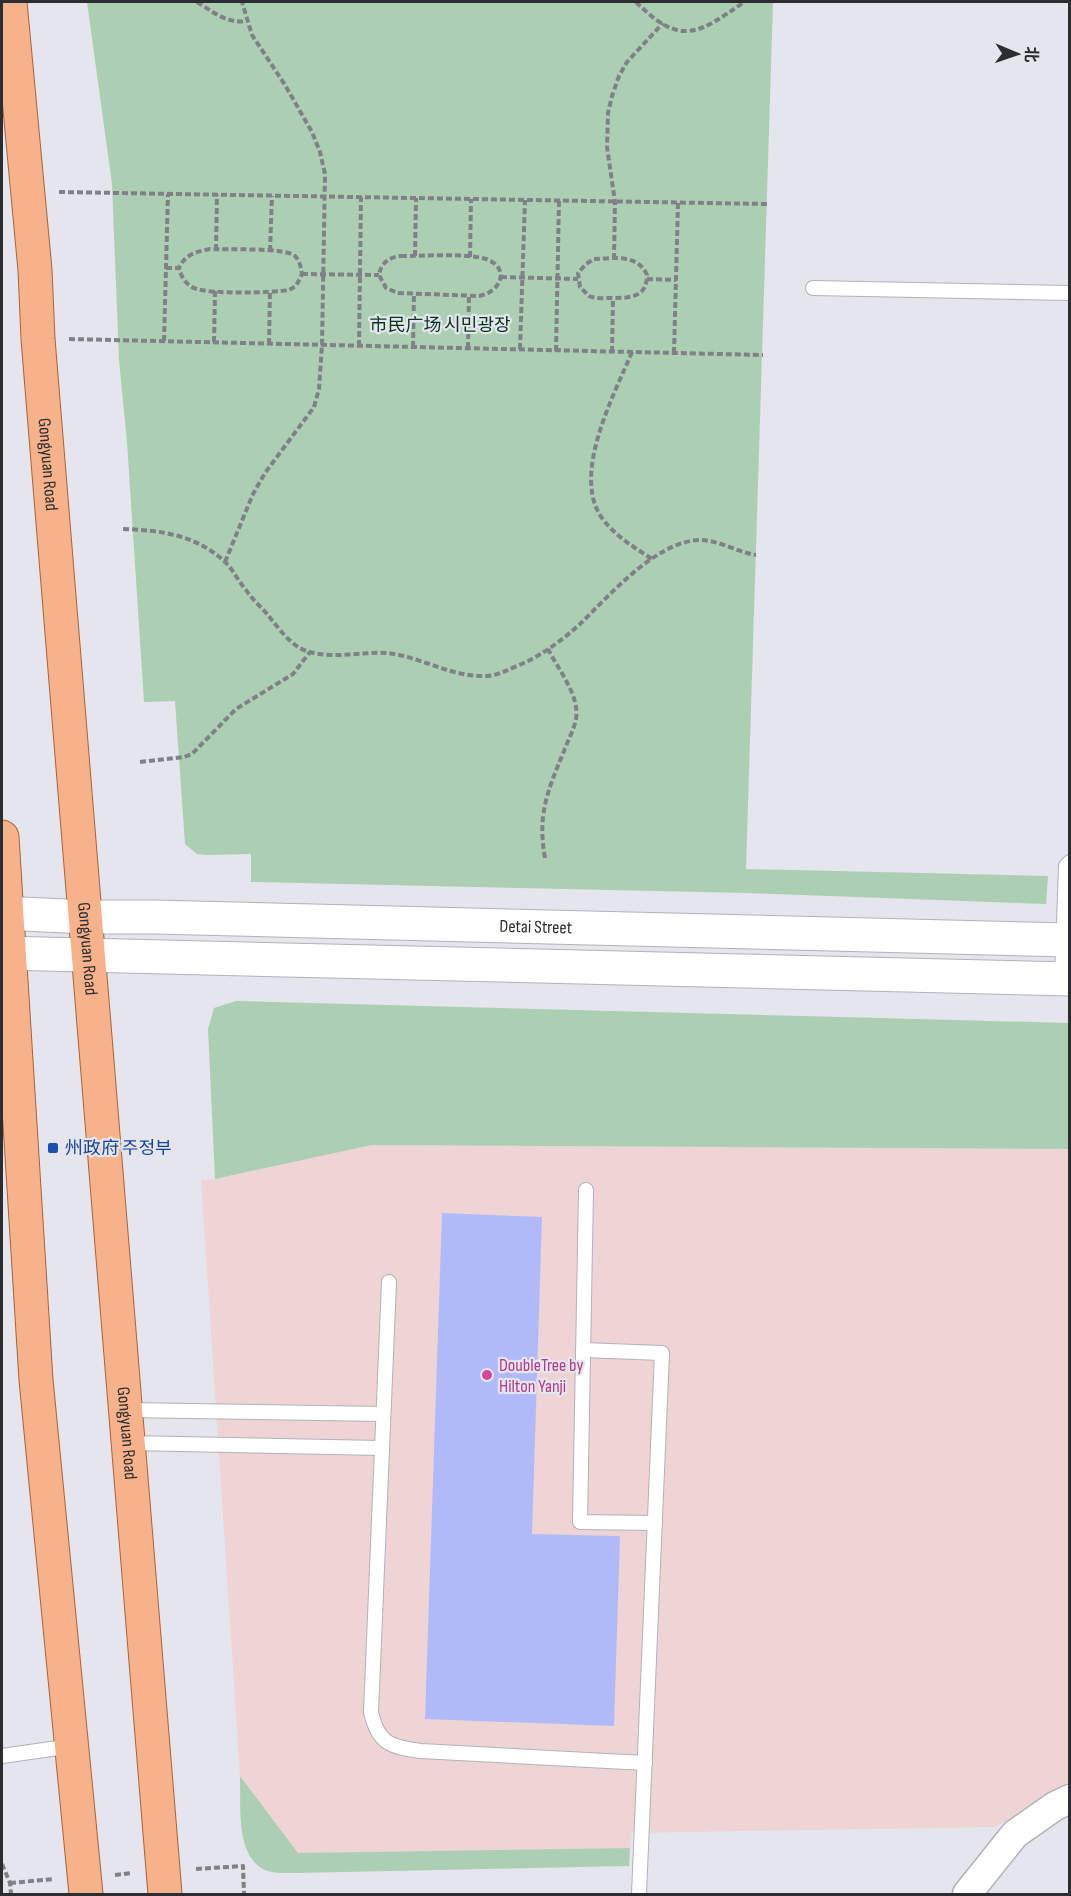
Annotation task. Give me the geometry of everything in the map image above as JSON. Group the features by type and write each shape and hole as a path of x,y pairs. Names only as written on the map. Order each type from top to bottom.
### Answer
{"main road":[{"name":"Gongyuan Road","path":"10,2 35,270 38,339 164,1883"},
{"path":"2,837 5,953 36,1380 86,1886"}],"street":[{"name":"Detai Street","path":"4,913 86,917 1067,940"},
{"path":"5,953 1066,979"},
{"path":"967,1894 1015,1834 1055,1806 1070,1799"}],"lane":[{"path":"813,288 1070,293"},
{"path":"1066,979 1066,866 1070,862"},
{"path":"586,1190 580,1522 656,1523"},
{"path":"389,1282 371,1712 374,1729 382,1739 397,1748 645,1763"},
{"path":"583,1350 663,1353 639,1894"},
{"path":"126,1410 383,1414"},
{"path":"129,1443 381,1448"},
{"path":"2,1756 72,1746"}],"path":[{"path":"197,2 230,21 247,21"},
{"path":"225,562 253,494 265,473 314,407 321,376 322,345 324,164 300,108 252,35 242,2"},
{"path":"636,2 663,23 680,31 698,30 744,2"},
{"path":"614,259 615,202 607,147 608,113 619,76 627,62 663,23"},
{"path":"28,195 64,192 767,204"},
{"path":"165,341 168,194"},
{"path":"216,195 216,250"},
{"path":"270,251 272,196"},
{"path":"359,346 361,197"},
{"path":"415,256 416,198"},
{"path":"470,257 471,199"},
{"path":"520,350 525,200"},
{"path":"556,351 559,201"},
{"path":"674,353 678,203"},
{"path":"216,250 270,251 291,254 297,258 302,274 296,286 289,291 197,290 180,275 179,268 182,262 192,253 216,250"},
{"path":"401,256 470,257 488,260 499,270 500,285 491,293 469,296 391,292 381,281 379,275 381,267 389,259 401,256"},
{"path":"631,259 645,270 647,279 644,289 636,296 613,298 589,296 580,287 578,273 590,261 631,259"},
{"path":"166,268 179,268"},
{"path":"302,274 379,275"},
{"path":"501,277 578,279"},
{"path":"647,279 676,280"},
{"path":"214,342 215,291"},
{"path":"269,344 270,291"},
{"path":"413,347 414,294"},
{"path":"468,348 469,296"},
{"path":"612,352 613,298"},
{"path":"38,339 763,355"},
{"path":"632,352 603,418 596,443 592,488 598,511 613,531 652,559"},
{"path":"123,529 154,531 184,537 210,550 225,562 246,592 292,642 310,652 389,653 461,674 486,676 496,675 532,660 577,626 627,577 652,559 686,543 701,540 756,555"},
{"path":"545,858 541,836 543,811 551,784 577,720 574,697 548,649"},
{"path":"140,762 192,754 222,721 237,709 293,674 310,652"},
{"path":"2,1864 10,1883 11,1894"},
{"path":"10,1883 86,1886 164,1883 243,1866 244,1894"}],"shaded area":[{"path":"371,1145 1069,1149 1069,1786 995,1827 632,1833 630,1848 298,1853 240,1776 201,1180 215,1179"}],"green space":[{"name":"市民广场 시민광장","path":"87,2 773,2 746,869 1048,876 1046,904 746,893 251,882 251,854 197,854 185,844 175,701 144,702 127,442 119,360 112,184"},
{"path":"236,1001 1069,1023 1069,1149 372,1145 215,1179 208,1029 214,1008"},
{"path":"240,1776 298,1853 630,1848 629,1866 271,1872 254,1862 244,1840 240,1813"}],"building":[{"name":"DoubleTree by Hilton Yanji","path":"442,1213 542,1217 532,1534 620,1536 614,1726 425,1719"}],"place":[{"name":"州政府 주정부","path":"53,1148"},
{"name":"DoubleTree by Hilton Yanji","path":"487,1375"}]}
